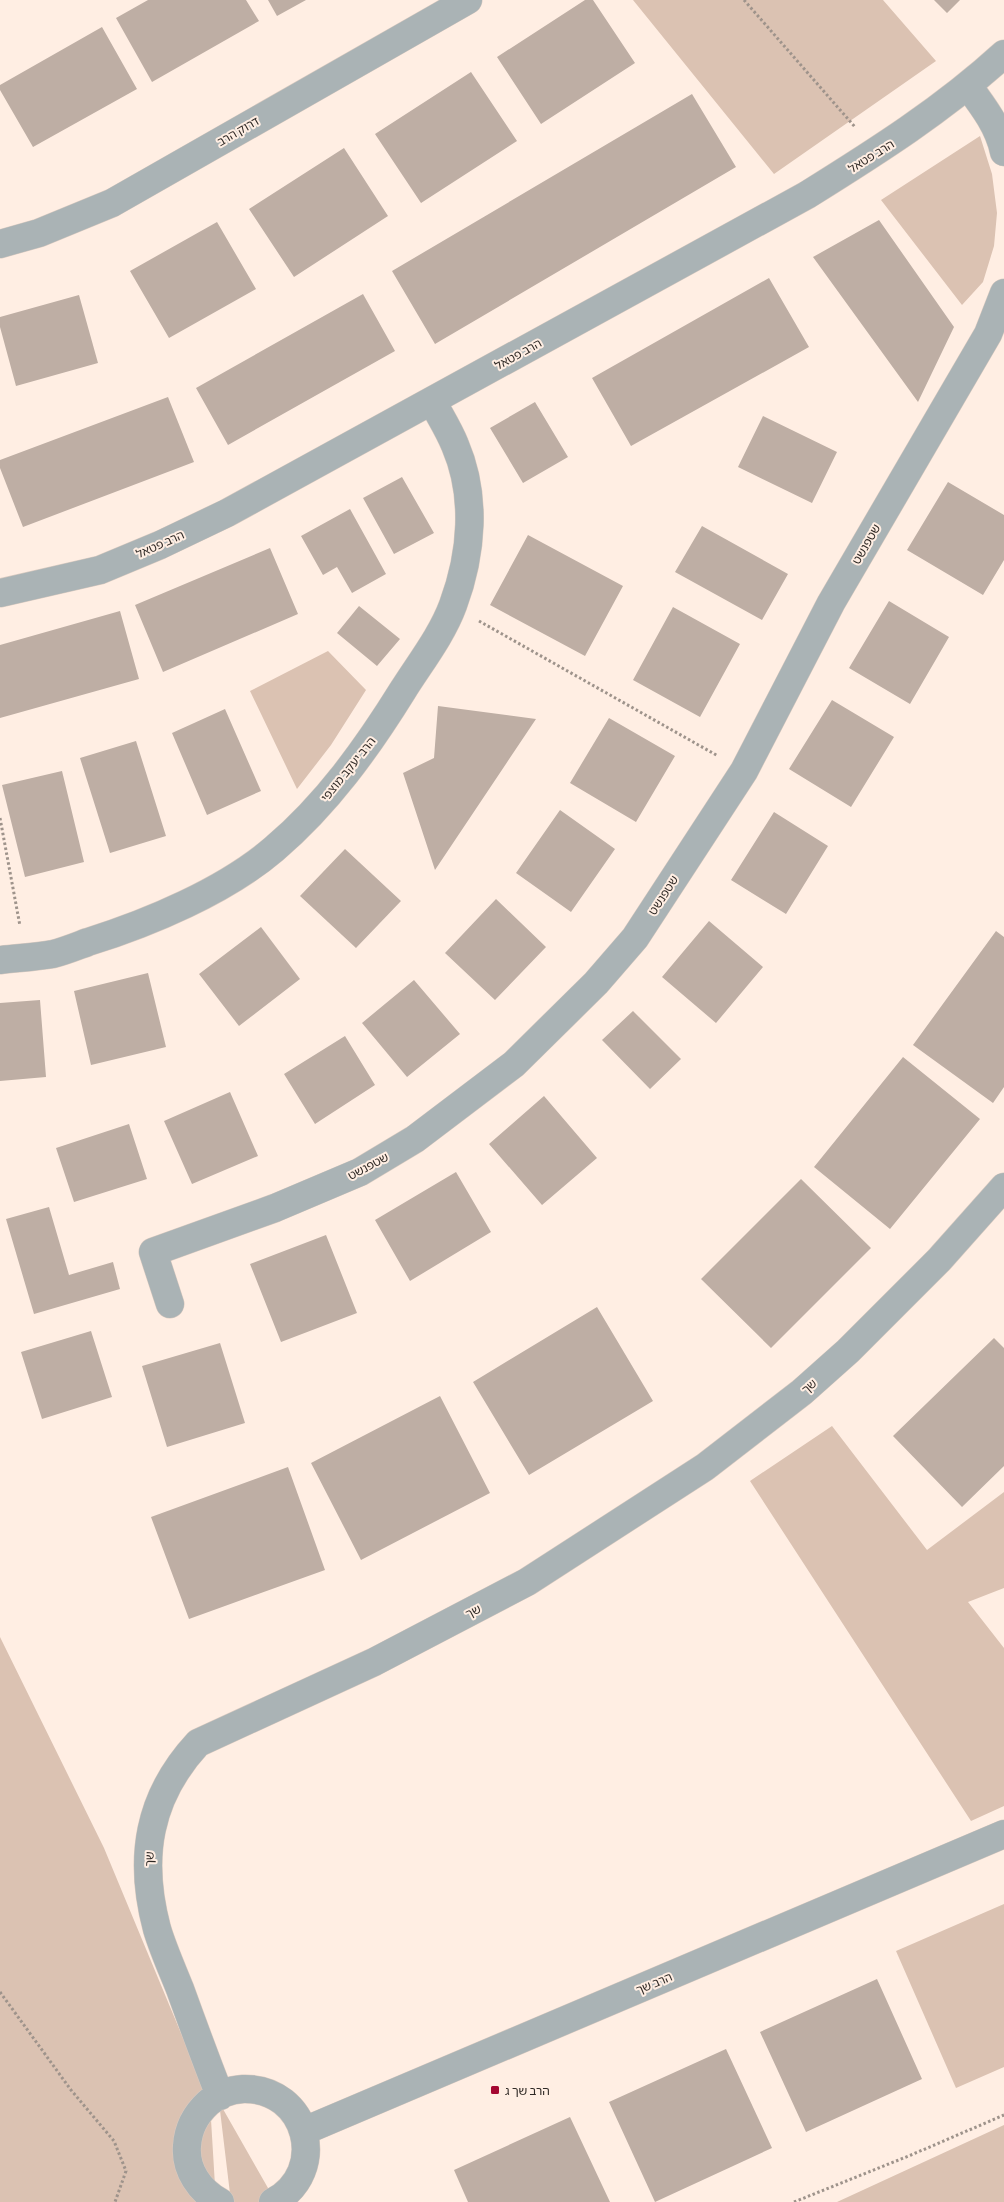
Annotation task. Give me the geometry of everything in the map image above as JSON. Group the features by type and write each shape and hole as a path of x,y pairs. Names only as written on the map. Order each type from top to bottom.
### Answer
{"street":[{"name":"דרוק הרב","path":"0,244 39,233 112,203 468,0"},
{"name":"הרב פטאל","path":"0,593 100,570 160,545 227,513 807,195 877,152 951,100 1004,54"},
{"path":"968,86 988,114 1002,142 1004,152"},
{"name":"שטפנשט","path":"170,1304 153,1252 275,1208 360,1172 415,1140 506,1070 541,1038 596,984 635,938 744,771 832,603 988,334 1004,293"},
{"name":"הרב יעקב מוצפי","path":"13,958 53,954 107,937 159,917 226,882 273,850 336,787 373,739 437,637 452,606 464,568 469,530 470,499 455,445 432,401"},
{"name":"שך","path":"220,2096 157,1928 147,1861 152,1823 164,1789 182,1761 198,1742 374,1662 527,1582 705,1467 802,1392 848,1351 939,1260 1004,1187"},
{"name":"הרב שך","path":"304,2131 1004,1834"},
{"path":"220,2202 207,2193 194,2178 186,2151 189,2132 198,2114 211,2100 237,2090 247,2089 257,2090 274,2096 289,2107 304,2131 306,2150 303,2169 293,2186 273,2202"}],"path":[{"path":"744,0 877,152"},
{"path":"452,606 744,771"},
{"path":"0,818 13,958"},
{"path":"0,1992 71,2090 114,2141 126,2171 115,2202"},
{"path":"794,2202 1004,2115"}],"shaded area":[{"path":"633,0 883,0 936,61 774,174"},
{"path":"980,136 992,174 997,213 994,246 983,282 962,305 881,200"},
{"path":"328,651 366,690 331,745 297,789 250,691"},
{"path":"832,1426 927,1550 1004,1492 1004,1588 968,1602 1004,1648 1004,1806 971,1821 750,1481"},
{"path":"0,1637 104,1848 210,2103 216,2202 0,2202"},
{"path":"1004,1904 1004,2067 956,2088 896,1951"},
{"path":"219,2102 276,2202 231,2202"},
{"path":"1004,2125 1004,2202 837,2202"}],"building":[{"path":"148,0 246,0 259,21 152,82 116,18"},
{"path":"268,0 306,0 277,16"},
{"path":"585,0 593,0 635,63 541,124 497,57"},
{"path":"934,0 960,0 947,13"},
{"path":"102,27 137,89 33,147 0,90 0,85"},
{"path":"471,72 517,141 421,203 375,134"},
{"path":"692,94 736,167 435,344 392,271"},
{"path":"344,148 388,216 294,277 249,209"},
{"path":"879,220 954,327 918,402 813,257"},
{"path":"217,222 256,289 169,338 130,271"},
{"path":"769,278 809,347 631,446 592,378"},
{"path":"363,294 395,351 228,445 196,388"},
{"path":"79,295 98,363 16,386 0,327 0,317"},
{"path":"168,397 194,462 23,527 0,468 0,460"},
{"path":"535,402 568,457 523,483 490,428"},
{"path":"763,416 837,452 812,503 738,467"},
{"path":"402,477 434,533 394,554 363,498"},
{"path":"948,482 1004,515 1004,560 983,595 907,550"},
{"path":"350,509 386,574 352,593 337,567 323,575 301,536"},
{"path":"702,526 788,574 762,620 675,572"},
{"path":"528,535 623,586 585,656 490,605"},
{"path":"270,548 298,614 163,672 135,605"},
{"path":"889,601 949,637 910,704 849,668"},
{"path":"359,606 400,639 377,666 337,633"},
{"path":"673,607 740,644 700,717 633,680"},
{"path":"120,611 139,679 0,718 0,645"},
{"path":"832,700 894,737 851,807 789,769"},
{"path":"438,706 536,719 435,870 403,773 434,758"},
{"path":"225,709 261,791 207,815 172,733"},
{"path":"609,718 675,756 636,822 570,783"},
{"path":"136,741 166,836 110,853 80,758"},
{"path":"62,771 84,862 25,877 2,785"},
{"path":"560,810 615,849 571,912 516,873"},
{"path":"774,812 828,846 786,914 731,880"},
{"path":"345,849 401,901 356,948 300,896"},
{"path":"496,899 546,947 495,1000 445,953"},
{"path":"709,921 763,967 716,1023 662,977"},
{"path":"261,927 300,979 239,1026 199,974"},
{"path":"996,931 1004,937 1004,1087 993,1103 913,1045"},
{"path":"148,973 166,1047 91,1065 74,991"},
{"path":"414,980 460,1034 407,1077 362,1023"},
{"path":"40,1000 46,1077 0,1081 0,1003"},
{"path":"633,1011 681,1059 650,1089 602,1040"},
{"path":"345,1036 375,1085 315,1124 284,1074"},
{"path":"903,1057 980,1119 890,1229 814,1167"},
{"path":"230,1092 258,1156 192,1184 164,1121"},
{"path":"544,1096 597,1158 542,1205 489,1144"},
{"path":"129,1124 147,1179 74,1202 56,1148"},
{"path":"456,1172 491,1232 410,1281 375,1220"},
{"path":"801,1179 871,1248 771,1348 701,1279"},
{"path":"49,1207 69,1275 113,1262 120,1289 34,1314 6,1219"},
{"path":"326,1235 357,1313 281,1342 250,1264"},
{"path":"597,1307 653,1401 529,1475 473,1382"},
{"path":"91,1331 112,1397 42,1419 21,1352"},
{"path":"994,1338 1004,1348 1004,1466 962,1507 893,1436"},
{"path":"220,1343 245,1423 167,1447 142,1366"},
{"path":"440,1396 490,1493 361,1560 311,1463"},
{"path":"288,1467 325,1570 189,1619 151,1517"},
{"path":"877,1979 922,2079 806,2132 760,2032"},
{"path":"726,2049 772,2148 655,2202 609,2102"},
{"path":"570,2117 610,2202 468,2202 454,2170"}],"place":[{"name":"הרב שך ג","path":"495,2090"}]}
